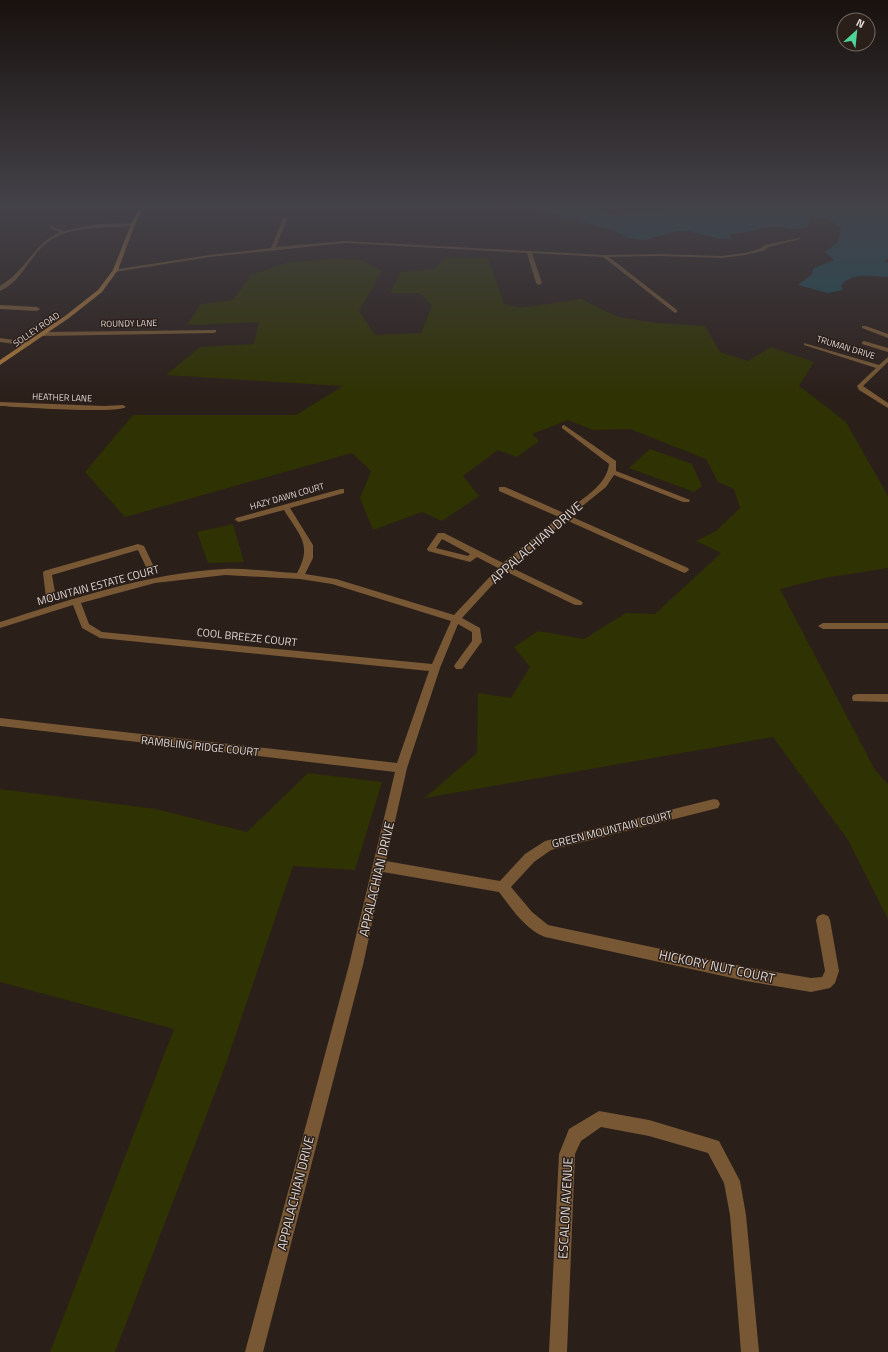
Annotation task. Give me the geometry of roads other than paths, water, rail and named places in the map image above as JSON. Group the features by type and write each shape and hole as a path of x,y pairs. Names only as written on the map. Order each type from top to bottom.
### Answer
{"main road":[{"name":"SOLLEY ROAD","path":"0,363 83,306 100,291 115,270"}],"street":[{"path":"0,289 18,276 23,270"},
{"path":"535,270 539,283"},
{"path":"622,270 675,311"},
{"path":"0,307 37,309"},
{"path":"864,327 888,336"},
{"name":"ROUNDY LANE","path":"43,334 214,331"},
{"path":"0,340 28,344"},
{"path":"864,343 888,350"},
{"name":"TRUMAN DRIVE","path":"806,344 880,367"},
{"path":"888,359 860,386 861,389 888,406"},
{"name":"HEATHER LANE","path":"0,404 104,408 123,407"},
{"path":"564,426 613,463 612,472 686,500"},
{"name":"APPALACHIAN DRIVE","path":"254,1352 356,965 401,768 436,668 456,618 502,568 603,485 612,472"},
{"path":"502,489 685,570"},
{"name":"HAZY DAWN COURT","path":"239,520 342,491"},
{"path":"286,507 308,545 310,552 310,557 300,576"},
{"path":"51,598 47,573 138,546 141,548 150,567"},
{"path":"476,553 502,568 578,604"},
{"name":"MOUNTAIN ESTATE COURT","path":"0,624 76,601 155,580 226,572 300,576 333,581 456,618 478,630 477,642 459,666"},
{"name":"COOL BREEZE COURT","path":"76,601 85,626 100,635 436,668"},
{"path":"823,626 888,626"},
{"path":"857,698 888,698"},
{"name":"RAMBLING RIDGE COURT","path":"0,722 401,768"},
{"name":"GREEN MOUNTAIN COURT","path":"503,887 531,855 548,845 714,804"},
{"path":"379,866 503,887"},
{"name":"HICKORY NUT COURT","path":"503,887 522,914 545,931 746,974 811,985 825,983 830,978 832,971 823,920"},
{"name":"ESCALON AVENUE","path":"558,1352 567,1154 575,1135 599,1119 649,1128 713,1147 732,1181 738,1215 750,1352"}],"water":[{"path":"813,270 888,270 888,277 863,276 851,278 841,286 843,290 828,293 798,285 811,275"}]}
